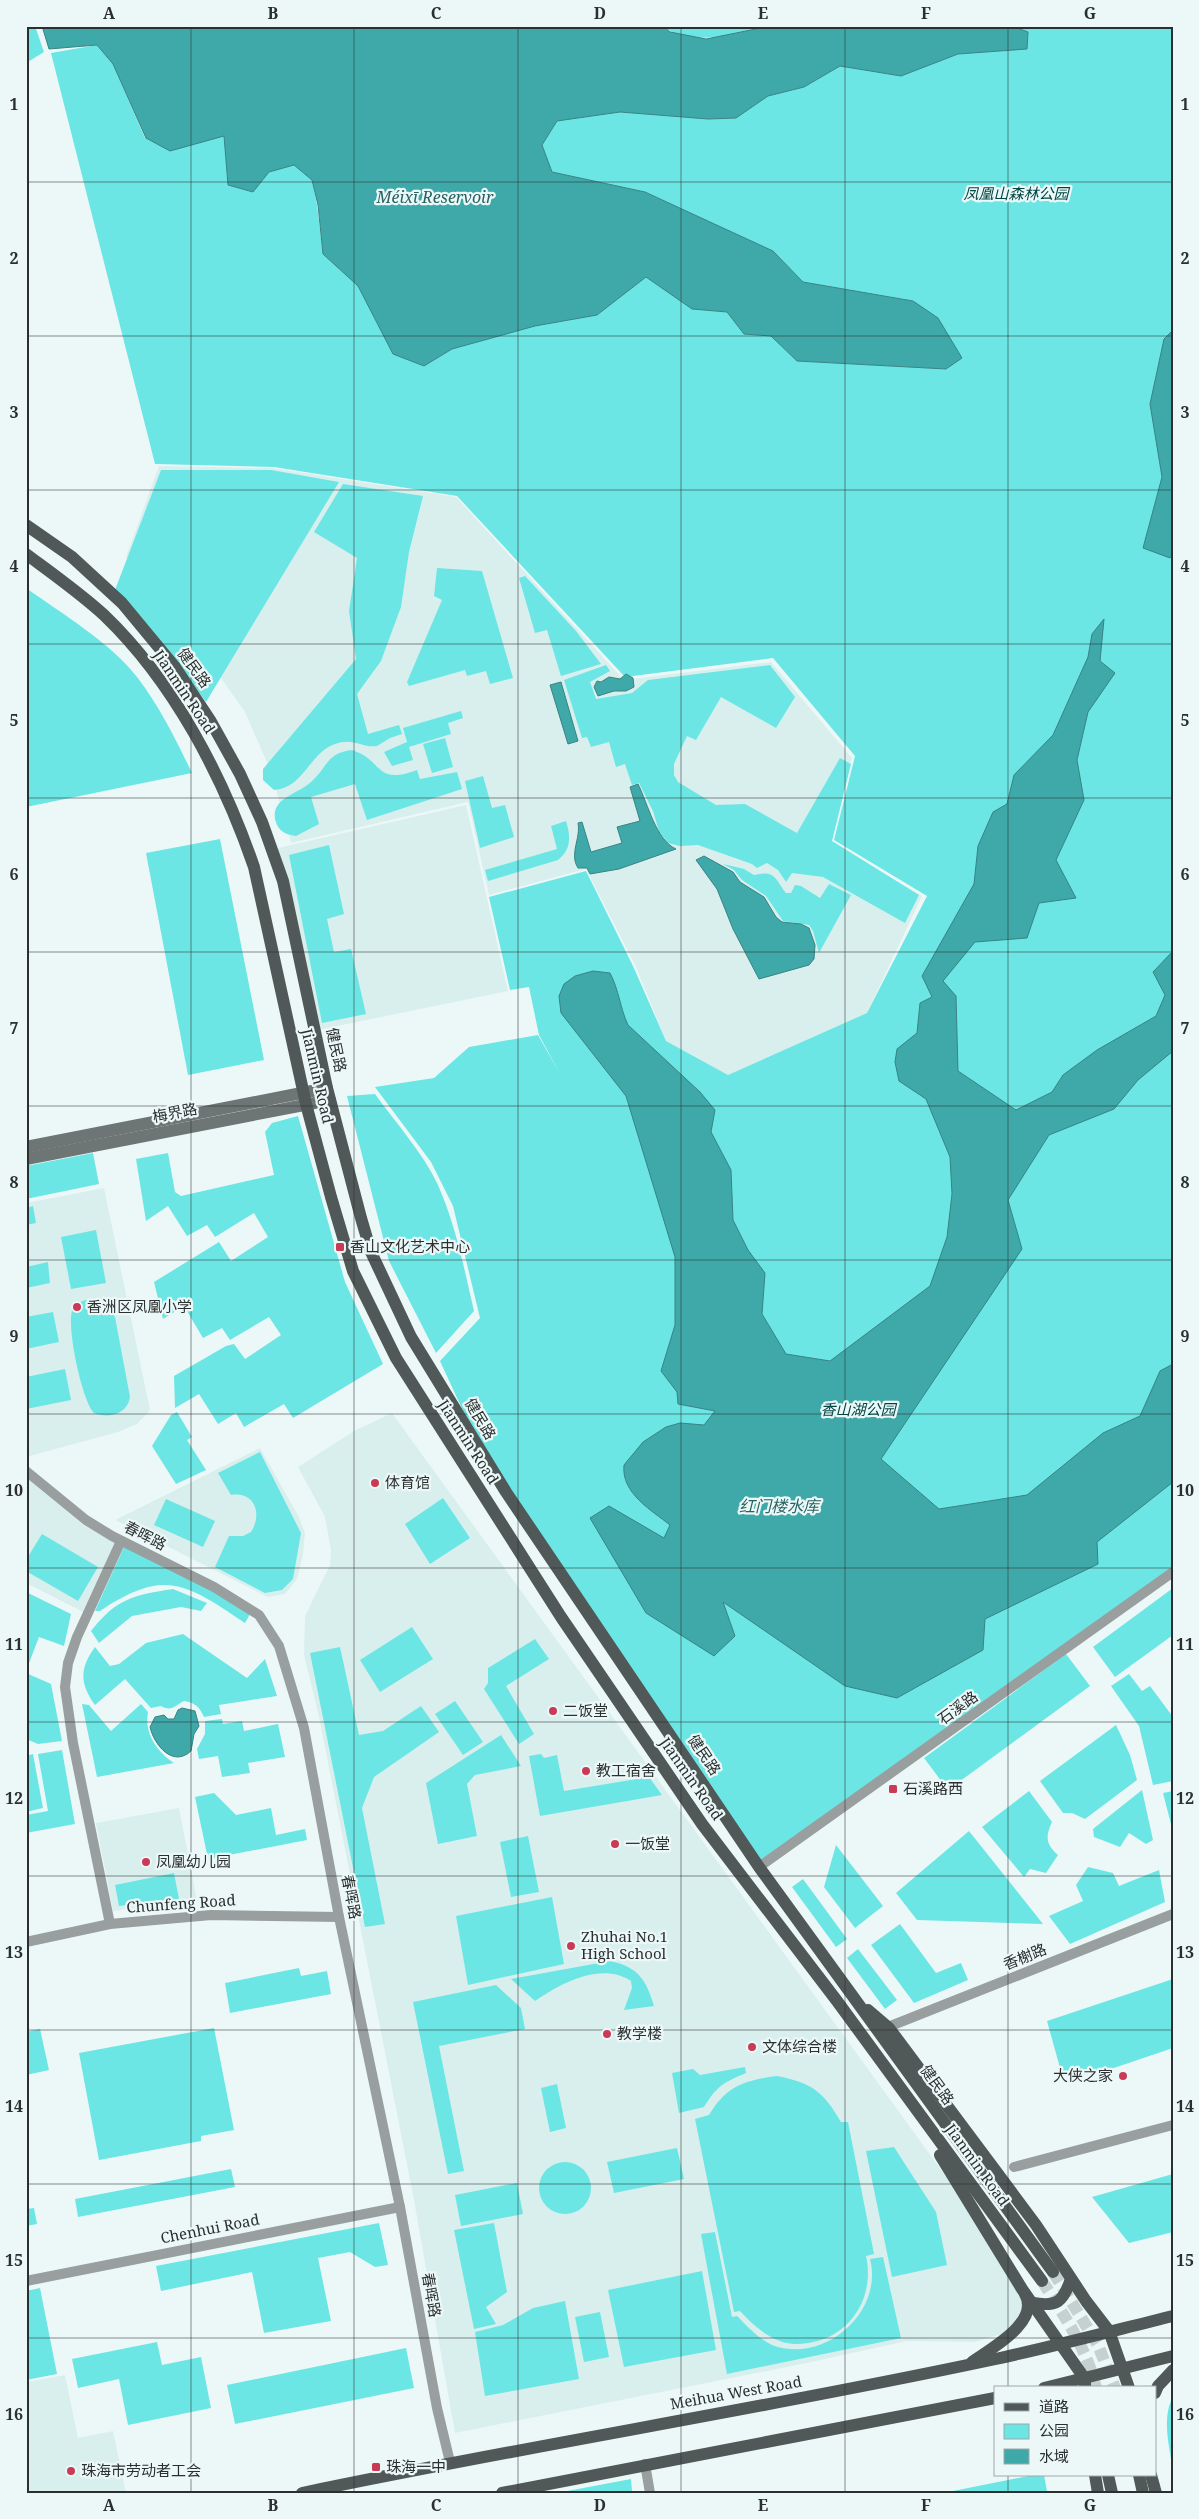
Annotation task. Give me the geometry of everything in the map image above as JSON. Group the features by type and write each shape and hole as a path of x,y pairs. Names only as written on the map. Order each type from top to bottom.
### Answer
{"main road":[{"name":"健民路","path":"26,524 72,557 122,603 175,668 210,720 240,774 262,822 283,881 329,1094 371,1252 411,1338 506,1492 759,1867 1053,2272"},
{"name":"Jianmin Road","path":"26,554 82,597 132,646 168,694 207,758 243,836 254,868 305,1098 353,1271 396,1358 561,1617 696,1816 837,2001 1042,2282"},
{"path":"26,1147 329,1094"},
{"name":"梅界路","path":"26,1160 305,1098"},
{"path":"854,1999 888,2027 1036,2225 1071,2279 1109,2331 1128,2386"},
{"path":"837,2001 858,2036 934,2144 1027,2297 1026,2316 1022,2325 968,2365"},
{"path":"1033,2303 1052,2305 1058,2302 1068,2290 1071,2279"},
{"path":"1022,2289 1061,2343 1085,2383"},
{"name":"Meihua West Road","path":"302,2493 450,2462 968,2365 1173,2316"},
{"path":"1060,2386 1085,2383 1124,2369 1173,2356"},
{"path":"1156,2391 1173,2370"},
{"path":"502,2493 994,2398"},
{"path":"970,2403 994,2404"},
{"path":"1095,2476 1098,2493"},
{"path":"1108,2476 1112,2493"},
{"path":"1140,2476 1142,2493"},
{"path":"1151,2476 1156,2493"}],"street":[{"name":"春晖路","path":"26,1471 86,1520 122,1541 214,1588 259,1615 278,1646 304,1728 339,1916 400,2207 437,2408 450,2462"},
{"path":"110,1924 64,1687 68,1664 77,1637 122,1541"},
{"name":"石溪路","path":"759,1867 1173,1572"},
{"name":"香榭路","path":"888,2027 1173,1914"},
{"name":"Chunfeng Road","path":"26,1942 110,1924 211,1915 339,1916"},
{"path":"1014,2167 1173,2125"},
{"name":"Chenhui Road","path":"26,2282 400,2207"},
{"path":"645,2464 650,2493"}],"shaded area":[{"path":"159,466 273,468 456,497 624,680 771,662 852,758 831,843 922,896 867,1013 728,1075 666,1041 635,965 586,869 489,895 468,802 291,843 271,772 245,712 198,646 148,589 126,557"},
{"path":"466,805 508,991 318,1030 278,848"},
{"name":"香洲区凤凰小学","path":"104,1188 150,1410 137,1424 118,1432 26,1457 26,1203"},
{"name":"Zhuhai No.1 High School","path":"392,1413 1013,2269 1024,2307 1015,2330 975,2342 907,2341 802,2364 455,2433 413,2195 319,1717 304,1655 305,1616 330,1565 331,1551 325,1517 298,1467 354,1431"},
{"path":"260,1448 299,1517 305,1533 303,1554 297,1579 285,1594 268,1597 115,1520"},
{"path":"26,1474 119,1542 85,1613 26,1583"},
{"name":"凤凰幼儿园","path":"179,1808 197,1901 113,1911 96,1823"},
{"path":"65,2375 78,2438 113,2431 126,2493 26,2493 26,2382"}],"green space":[{"path":"26,26 35,26 44,52 26,63"},
{"path":"663,26 771,26 730,35 700,38 686,37 674,33"},
{"path":"1012,26 1173,26 1173,1572 759,1867 482,1452 440,1361 480,1318 453,1206 431,1162 375,1087 434,1078 469,1047 538,1035 560,1074 539,1035 529,987 510,990 489,897 586,871 633,966 666,1041 728,1075 867,1013 927,896 834,840 855,756 773,658 625,677 457,496 274,467 155,464 51,53 97,45 113,64 145,138 224,136 228,185 253,192 269,172 294,165 312,179 323,254 358,286 393,354 424,366 452,349 535,326 597,315 646,277 692,309 727,312 744,334 771,336 797,361 946,369 962,358 913,301 803,282 773,251 645,192 552,172 542,145 557,121 620,112 708,119 736,118 768,96 804,87 840,66 901,76 958,54 1027,49 1028,32"},
{"path":"161,470 271,470 339,482 206,702 174,658 115,590"},
{"path":"343,484 423,496 409,552 401,607 381,661 357,694 368,734 399,725 402,734 390,738 377,746 367,746 352,742 335,744 326,748 293,783 284,788 274,790 263,780 263,769 356,659 349,611 357,558 314,532"},
{"path":"437,568 482,571 513,678 490,684 486,671 467,676 465,670 409,686 407,682 442,600 434,596"},
{"path":"525,576 576,631 601,664 561,676 547,630 535,633 519,578"},
{"path":"26,588 100,640 126,664 145,688 160,712 192,773 26,807"},
{"path":"606,665 610,671 590,682 596,699 632,693 648,680 770,665 795,697 776,728 721,697 696,740 687,736 674,764 674,775 678,782 716,805 745,804 797,833 840,758 851,764 832,841 919,895 905,923 823,877 792,873 786,882 778,870 767,863 757,868 752,864 698,845 680,846 668,843 659,831 653,811 639,783 632,785 625,764 616,767 609,742 591,747 587,737 582,738 564,680"},
{"path":"461,711 463,718 448,723 451,734 409,747 413,760 392,766 384,752 407,742 403,728"},
{"path":"445,738 453,767 432,773 423,744"},
{"path":"352,750 362,754 380,770 393,775 417,770 420,779 457,772 462,789 367,820 355,784 311,797 319,824 296,836 283,832 277,825 275,816 279,803 311,782 332,757"},
{"path":"483,776 492,808 505,805 514,837 480,848 465,781"},
{"path":"566,821 569,843 565,852 558,860 488,881 485,870 557,849 551,826"},
{"path":"220,839 264,1060 188,1075 146,853"},
{"path":"329,845 344,914 327,919 334,952 351,949 366,1014 322,1023 289,855"},
{"path":"723,864 744,869 754,875 770,874 786,893 791,893 795,885 801,886 820,898 829,884 851,895 819,953 813,931 809,925 783,921 766,896 742,880 734,870"},
{"path":"375,1094 432,1173 450,1216 463,1263 474,1311 436,1353 389,1261 347,1096"},
{"path":"298,1116 345,1282 383,1364 293,1418 284,1404 244,1427 236,1413 218,1424 199,1394 175,1408 174,1376 226,1346 234,1344 245,1359 281,1335 269,1317 230,1340 222,1328 203,1338 184,1306 163,1319 154,1282 219,1242 231,1261 268,1237 254,1213 215,1237 207,1225 187,1236 168,1206 146,1221 136,1159 168,1153 175,1192 181,1196 274,1175 265,1132 272,1123"},
{"path":"93,1153 99,1184 26,1199 26,1166"},
{"path":"33,1206 36,1223 26,1225 26,1208"},
{"path":"96,1230 106,1283 71,1289 61,1237"},
{"path":"48,1262 50,1283 26,1288 26,1267"},
{"path":"98,1299 108,1303 115,1317 130,1397 126,1408 117,1414 111,1415 94,1413 89,1406 76,1362 71,1329 73,1308 84,1300"},
{"path":"53,1312 59,1342 26,1349 26,1317"},
{"path":"65,1369 71,1400 26,1409 26,1377"},
{"path":"177,1412 192,1437 187,1440 206,1470 176,1484 152,1446 171,1415"},
{"path":"260,1452 301,1533 293,1579 282,1590 265,1593 215,1567 229,1536 243,1536 251,1532 256,1518 256,1511 251,1500 246,1496 231,1495 218,1473"},
{"path":"443,1498 470,1538 430,1564 405,1524"},
{"path":"166,1499 215,1521 203,1547 154,1525"},
{"path":"42,1534 98,1567 78,1601 26,1571 26,1560"},
{"path":"124,1547 211,1588 250,1614 245,1623 206,1598 190,1590 174,1586 159,1585 142,1589 100,1611 95,1611"},
{"path":"1173,1588 1173,1635 1115,1677 1093,1647"},
{"path":"173,1589 207,1603 201,1611 181,1607 132,1616 99,1643 91,1631 109,1611 127,1600 147,1593"},
{"path":"26,1592 71,1614 64,1646 39,1637 26,1671"},
{"path":"412,1627 433,1659 380,1692 360,1660"},
{"path":"183,1634 247,1678 265,1659 277,1696 219,1705 221,1714 204,1717 196,1706 184,1701 170,1708 161,1706 151,1708 125,1679 95,1705 86,1690 83,1676 86,1662 95,1647 110,1666 119,1664 146,1643"},
{"path":"535,1639 549,1659 506,1686 534,1734 519,1744 484,1689 488,1683 488,1668"},
{"path":"340,1647 359,1735 383,1731 421,1706 439,1732 374,1777 362,1808 385,1924 365,1927 310,1653"},
{"path":"1066,1654 1090,1686 948,1790 924,1758"},
{"path":"26,1673 51,1684 62,1741 38,1744 26,1739"},
{"path":"1129,1674 1142,1691 1150,1686 1173,1717 1173,1781 1153,1785 1139,1726 1111,1686"},
{"path":"455,1701 483,1742 463,1755 435,1714"},
{"path":"82,1704 89,1705 111,1731 141,1704 148,1712 148,1727 153,1741 157,1748 174,1763 97,1777"},
{"path":"222,1719 223,1724 242,1721 244,1731 278,1724 285,1757 248,1763 250,1773 222,1777 218,1756 199,1759 197,1749 205,1734 205,1721"},
{"path":"1116,1725 1130,1755 1137,1780 1085,1819 1072,1813 1063,1813 1040,1781"},
{"path":"501,1735 521,1766 475,1775 467,1784 477,1836 438,1844 426,1783"},
{"path":"62,1750 75,1824 26,1833 26,1815 48,1811 38,1754"},
{"path":"33,1754 43,1808 26,1812 26,1756"},
{"path":"541,1754 544,1758 557,1755 564,1791 649,1777 662,1795 540,1816 529,1756"},
{"path":"1142,1790 1153,1840 1146,1844 1129,1833 1120,1847 1094,1837 1093,1829"},
{"path":"1029,1791 1052,1822 1048,1832 1048,1840 1058,1855 1046,1873 1030,1869 1024,1877 982,1827"},
{"path":"1173,1791 1173,1832 1163,1793"},
{"path":"214,1793 236,1815 271,1808 276,1835 305,1829 307,1840 208,1859 195,1797"},
{"path":"969,1831 1043,1924 917,1920 896,1893"},
{"path":"528,1836 539,1892 511,1897 500,1842"},
{"path":"836,1845 883,1906 855,1928 824,1887"},
{"path":"1088,1867 1113,1873 1119,1886 1159,1870 1165,1902 1070,1944 1049,1916 1083,1901 1076,1885"},
{"path":"174,1873 179,1899 119,1906 115,1885"},
{"path":"803,1879 847,1939 836,1947 792,1887"},
{"path":"552,1897 564,1964 468,1985 456,1916"},
{"path":"900,1924 936,1973 961,1963 968,1980 914,2003 871,1945"},
{"path":"858,1949 897,2000 885,2009 847,1958"},
{"path":"610,1961 628,1967 644,1981 654,2006 624,2010 632,1988 631,1981 619,1975 607,1973 581,1977 556,1988 535,2001 511,1979"},
{"path":"299,1968 301,1976 327,1971 331,1994 230,2013 225,1983"},
{"path":"1173,1979 1173,2048 1096,2074 1062,2075 1047,2021"},
{"path":"496,1985 521,2008 525,2029 439,2046 464,2171 448,2174 413,2002"},
{"path":"214,2028 234,2130 201,2136 201,2141 99,2160 79,2053"},
{"path":"40,2029 49,2070 26,2075 26,2032"},
{"path":"745,2067 746,2073 722,2086 713,2094 704,2107 679,2113 672,2073 693,2069 700,2075"},
{"path":"777,2076 808,2085 822,2096 835,2111 841,2122 848,2122 874,2254 866,2256 868,2273 866,2289 862,2303 854,2317 843,2328 830,2336 815,2342 798,2344 789,2344 773,2338 759,2329 740,2311 734,2312 695,2119 709,2115 722,2097 737,2086 746,2082"},
{"path":"557,2084 566,2128 550,2132 541,2088"},
{"path":"894,2147 936,2212 947,2265 892,2277 866,2151"},
{"path":"677,2148 684,2179 614,2193 607,2162"},
{"path":"565,2162 575,2164 583,2170 589,2178 591,2188 589,2198 583,2206 575,2212 565,2214 555,2212 547,2206 541,2198 539,2188 541,2178 547,2170 555,2164"},
{"path":"231,2169 235,2187 78,2217 75,2199"},
{"path":"1173,2174 1173,2232 1129,2243 1092,2197"},
{"path":"517,2183 523,2214 461,2226 455,2195"},
{"path":"34,2208 37,2224 26,2226 26,2209"},
{"path":"379,2223 388,2265 375,2267 350,2252 318,2258 331,2321 264,2333 252,2272 161,2291 156,2266"},
{"path":"494,2223 507,2292 486,2307 496,2324 474,2329 454,2230"},
{"path":"715,2232 732,2317 737,2316 753,2332 772,2345 792,2349 811,2347 830,2341 846,2329 859,2315 868,2298 872,2279 870,2259 883,2257 901,2338 727,2374 701,2234"},
{"path":"702,2271 716,2350 624,2367 608,2290"},
{"path":"40,2288 57,2374 26,2380 26,2291"},
{"path":"565,2301 579,2379 485,2396 475,2332 503,2325 533,2308"},
{"path":"600,2312 609,2357 584,2362 575,2317"},
{"path":"157,2342 162,2365 201,2357 211,2408 128,2425 119,2379 78,2388 72,2359"},
{"path":"406,2348 414,2388 235,2424 227,2385"},
{"path":"1173,2397 1173,2471 1167,2424 1169,2405"},
{"path":"1028,2476 1044,2476 1047,2491 943,2493"},
{"path":"631,2479 632,2491 623,2493 557,2493"}],"water":[{"name":"Méixī Reservoir","path":"42,26 663,26 670,32 706,39 771,26 1012,26 1028,32 1027,49 958,54 901,76 840,66 804,87 768,96 736,118 708,119 620,112 557,121 542,145 552,172 645,192 773,251 803,282 913,301 938,318 962,358 946,369 797,361 771,336 744,334 727,312 692,309 646,277 597,315 535,326 452,349 424,366 393,354 358,286 323,254 318,205 312,180 294,165 269,172 253,192 228,185 224,136 170,151 146,138 113,64 97,45 49,49"},
{"path":"1173,330 1173,554 1170,558 1143,548 1162,477 1150,404 1164,339"},
{"name":"红门楼水库","path":"1104,619 1100,661 1115,673 1088,712 1077,760 1084,800 1056,860 1076,898 1039,903 1027,938 975,942 943,981 956,996 958,1071 1016,1110 1052,1092 1063,1075 1097,1050 1156,1016 1165,995 1153,972 1173,951 1173,1051 1138,1080 1114,1109 1049,1135 1008,1200 1022,1249 881,1459 939,1509 1027,1495 1103,1433 1140,1416 1160,1371 1173,1364 1173,1482 1097,1542 1098,1564 985,1619 983,1650 897,1698 845,1686 723,1602 735,1636 714,1656 646,1613 590,1518 609,1506 664,1538 670,1525 646,1507 632,1492 624,1475 624,1465 643,1442 666,1427 680,1423 704,1425 715,1411 678,1404 677,1392 661,1371 675,1325 675,1257 626,1096 561,1013 559,996 564,984 575,976 593,971 610,973 628,1025 700,1092 715,1110 711,1132 731,1170 733,1220 748,1250 765,1273 762,1314 786,1354 830,1361 930,1286 947,1237 952,1194 950,1157 926,1099 899,1081 895,1062 897,1049 917,1033 920,1003 932,997 922,976 974,884 978,846 993,812 1007,804 1014,775 1053,735 1088,657 1092,634"},
{"path":"626,674 633,678 634,687 626,691 614,691 598,696 594,687 597,681 601,682 609,677 620,679"},
{"path":"561,682 578,741 568,744 550,685"},
{"path":"638,784 658,830 663,838 676,849 619,869 590,874 587,868 578,868 575,852 578,823 582,822 591,852 622,843 617,827 640,821 630,787"},
{"path":"704,856 733,872 740,882 764,897 776,917 782,922 801,924 809,928 815,945 814,959 809,965 759,979 733,929 717,889 696,860"},
{"path":"182,1708 195,1711 199,1726 194,1734 191,1751 184,1756 171,1756 160,1747 150,1727 155,1717 164,1715 168,1719 174,1719 178,1710"}],"tunnel":[{"path":"1053,2272 1098,2345 1114,2386"},
{"path":"1042,2281 1081,2346 1095,2386"}],"place":[{"name":"香山文化艺术中心","path":"340,1247"},
{"name":"香洲区凤凰小学","path":"77,1307"},
{"name":"体育馆","path":"375,1483"},
{"name":"二饭堂","path":"553,1711"},
{"name":"教工宿舍","path":"586,1771"},
{"name":"石溪路西","path":"893,1789"},
{"name":"一饭堂","path":"615,1844"},
{"name":"凤凰幼儿园","path":"146,1862"},
{"name":"Zhuhai No.1 High School","path":"571,1946"},
{"name":"教学楼","path":"607,2034"},
{"name":"文体综合楼","path":"752,2047"},
{"name":"大侠之家","path":"1123,2076"},
{"name":"珠海一中","path":"376,2467"},
{"name":"珠海市劳动者工会","path":"71,2471"}],"park label":[{"name":"凤凰山森林公园","path":"1016,194"},
{"name":"香山湖公园","path":"858,1410"}]}
